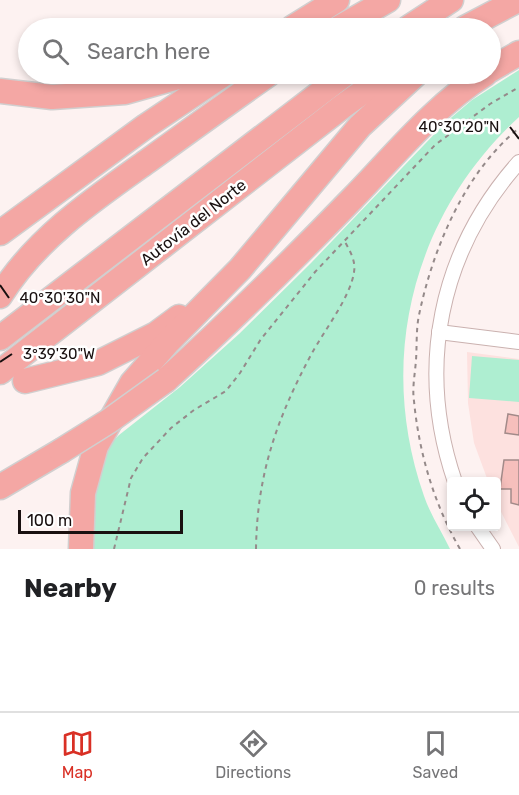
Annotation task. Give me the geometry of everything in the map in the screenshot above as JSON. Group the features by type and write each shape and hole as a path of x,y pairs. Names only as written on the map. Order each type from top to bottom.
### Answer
{"highway":[{"path":"308,18 337,0"},
{"path":"356,18 388,0"},
{"path":"423,18 451,0"},
{"path":"485,18 518,0"},
{"path":"501,64 519,53"},
{"path":"0,91 52,98 124,92 153,84"},
{"path":"0,233 146,126 209,84"},
{"path":"0,296 14,274 51,235 100,195 255,84"},
{"name":"Autovía del Norte","path":"0,338 332,84"},
{"name":"Autovía del Norte","path":"0,372 374,84"},
{"path":"81,549 83,493 96,446 132,383 168,342 240,269 360,126 405,84"},
{"path":"0,487 61,451 166,380 225,327 426,123 468,84"},
{"path":"25,381 98,363 156,334 198,304 240,269"}],"street":[{"path":"454,477 440,423 436,387 439,332 445,296 458,257 484,207 519,162"},
{"path":"439,332 519,342"},
{"path":"477,531 482,549"},
{"path":"479,531 493,549"}],"path":[{"path":"114,549 131,478 143,458 179,422 226,391 261,339 315,272 435,145 490,104 519,87"},
{"path":"256,549 256,520 270,448 284,411 307,363 351,285 355,271 352,256 345,242"}],"shaded area":[{"path":"467,352 519,359 519,547 501,512 501,477 487,477 474,443 468,403"}],"green space":[{"path":"519,70 519,117 483,156 453,198 430,244 414,292 405,342 404,393 410,444 424,496 450,549 92,549 92,494 103,451 239,334 311,263 446,122 472,100 497,84 501,84 501,81"},
{"path":"472,356 519,360 519,402 469,398"}],"building":[{"path":"508,414 519,416 519,435 505,433"},
{"path":"504,460 519,460 519,505 511,503 511,489 501,489"}]}
